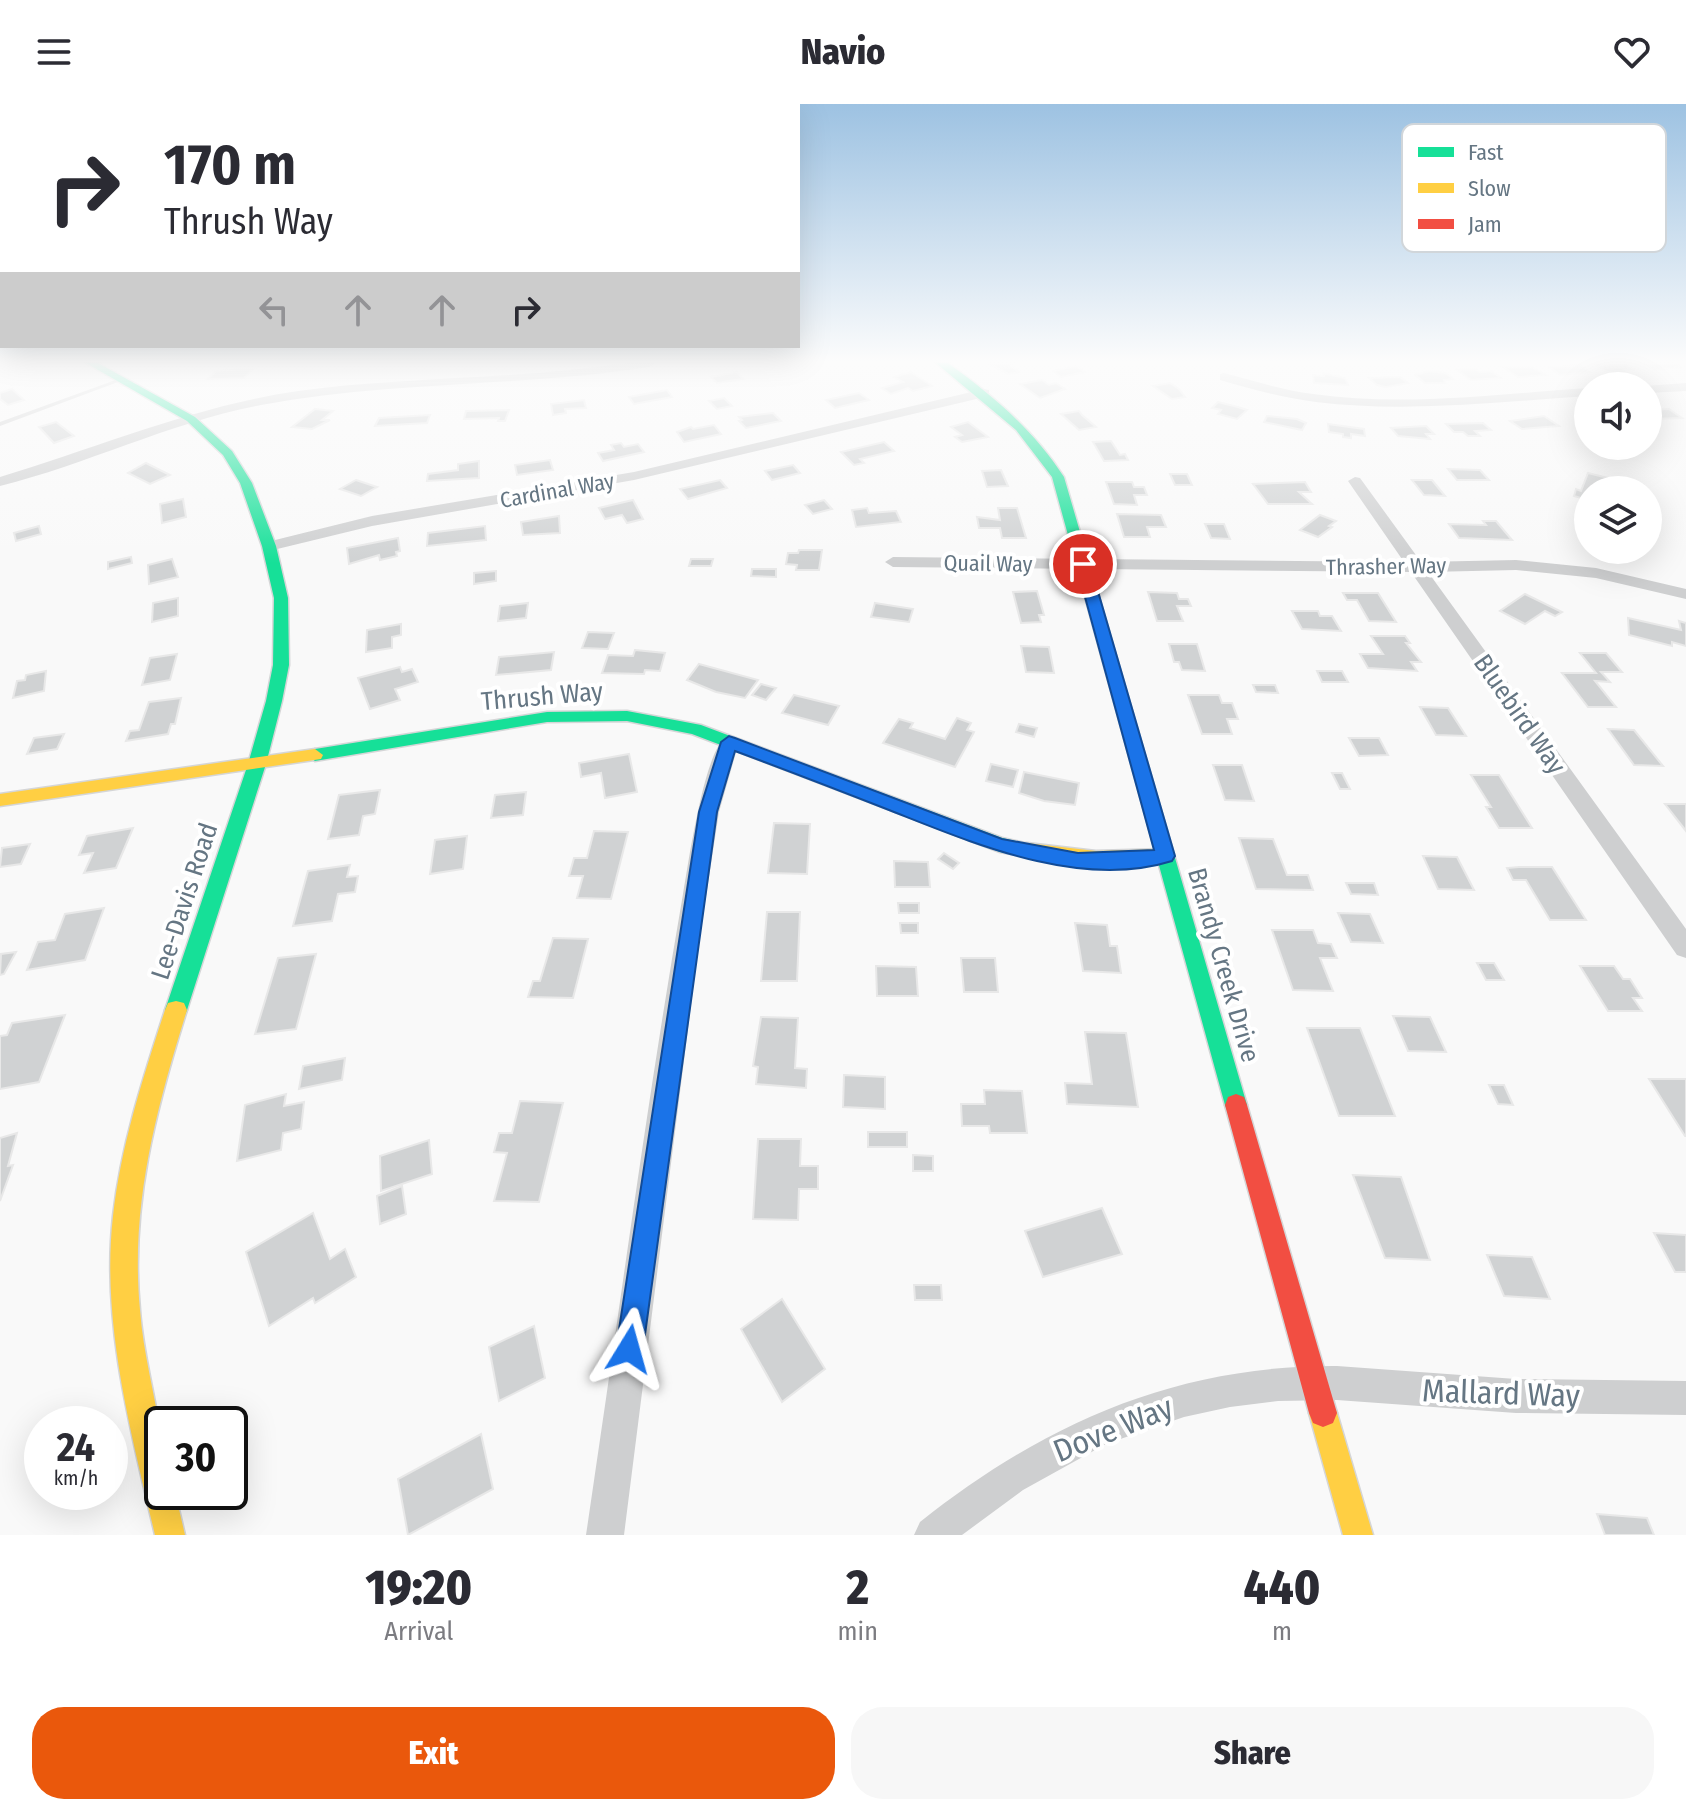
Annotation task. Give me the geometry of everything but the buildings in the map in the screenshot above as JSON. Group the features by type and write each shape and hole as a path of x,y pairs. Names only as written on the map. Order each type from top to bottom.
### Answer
{"street":[{"path":"0,482 158,430"},
{"name":"Lee-Davis Road","path":"170,1535 136,1392 126,1312 125,1250 131,1176 157,1069 257,764 276,689 283,626 281,598 269,546 238,468 204,430"},
{"name":"Cardinal Way","path":"269,546 372,521 621,479 829,430"},
{"name":"Brandy Creek Drive","path":"1027,430 1049,458 1058,477 1358,1535"},
{"name":"Bluebird Way","path":"1355,481 1686,948"},
{"name":"Quail Way","path":"893,562 1083,564"},
{"name":"Thrasher Way","path":"1083,564 1552,567 1627,579 1686,594"},
{"name":"Thrush Way","path":"0,800 257,764 547,717 584,714 661,721 729,742 1000,845 1078,860 1118,861 1165,856"},
{"path":"605,1535 687,942 708,812 729,742"},
{"name":"Mallard Way","path":"1316,1383 1519,1396 1686,1398"},
{"name":"Dove Way","path":"933,1535 966,1507 1037,1459 1081,1436 1160,1406 1213,1394 1278,1384 1316,1383"}],"traffic: fast":[{"path":"176,1010 257,764 281,665 281,598 269,546 246,483 228,453 203,430"},
{"path":"1022,430 1058,477 1236,1105"},
{"path":"315,755 547,717 627,716 695,729 1000,845 1027,850"}],"traffic: slow":[{"path":"0,800 315,755"},
{"path":"1027,850 1096,859 1165,856"},
{"path":"170,1535 132,1356 124,1265 125,1220 131,1174 157,1070 176,1010"},
{"path":"1323,1413 1358,1535"}],"traffic: jam":[{"path":"1236,1105 1323,1413"}],"route":[{"path":"629,1349 708,812 729,742 1000,845 1039,855 1078,860 1118,861 1165,856 1083,564"}]}
